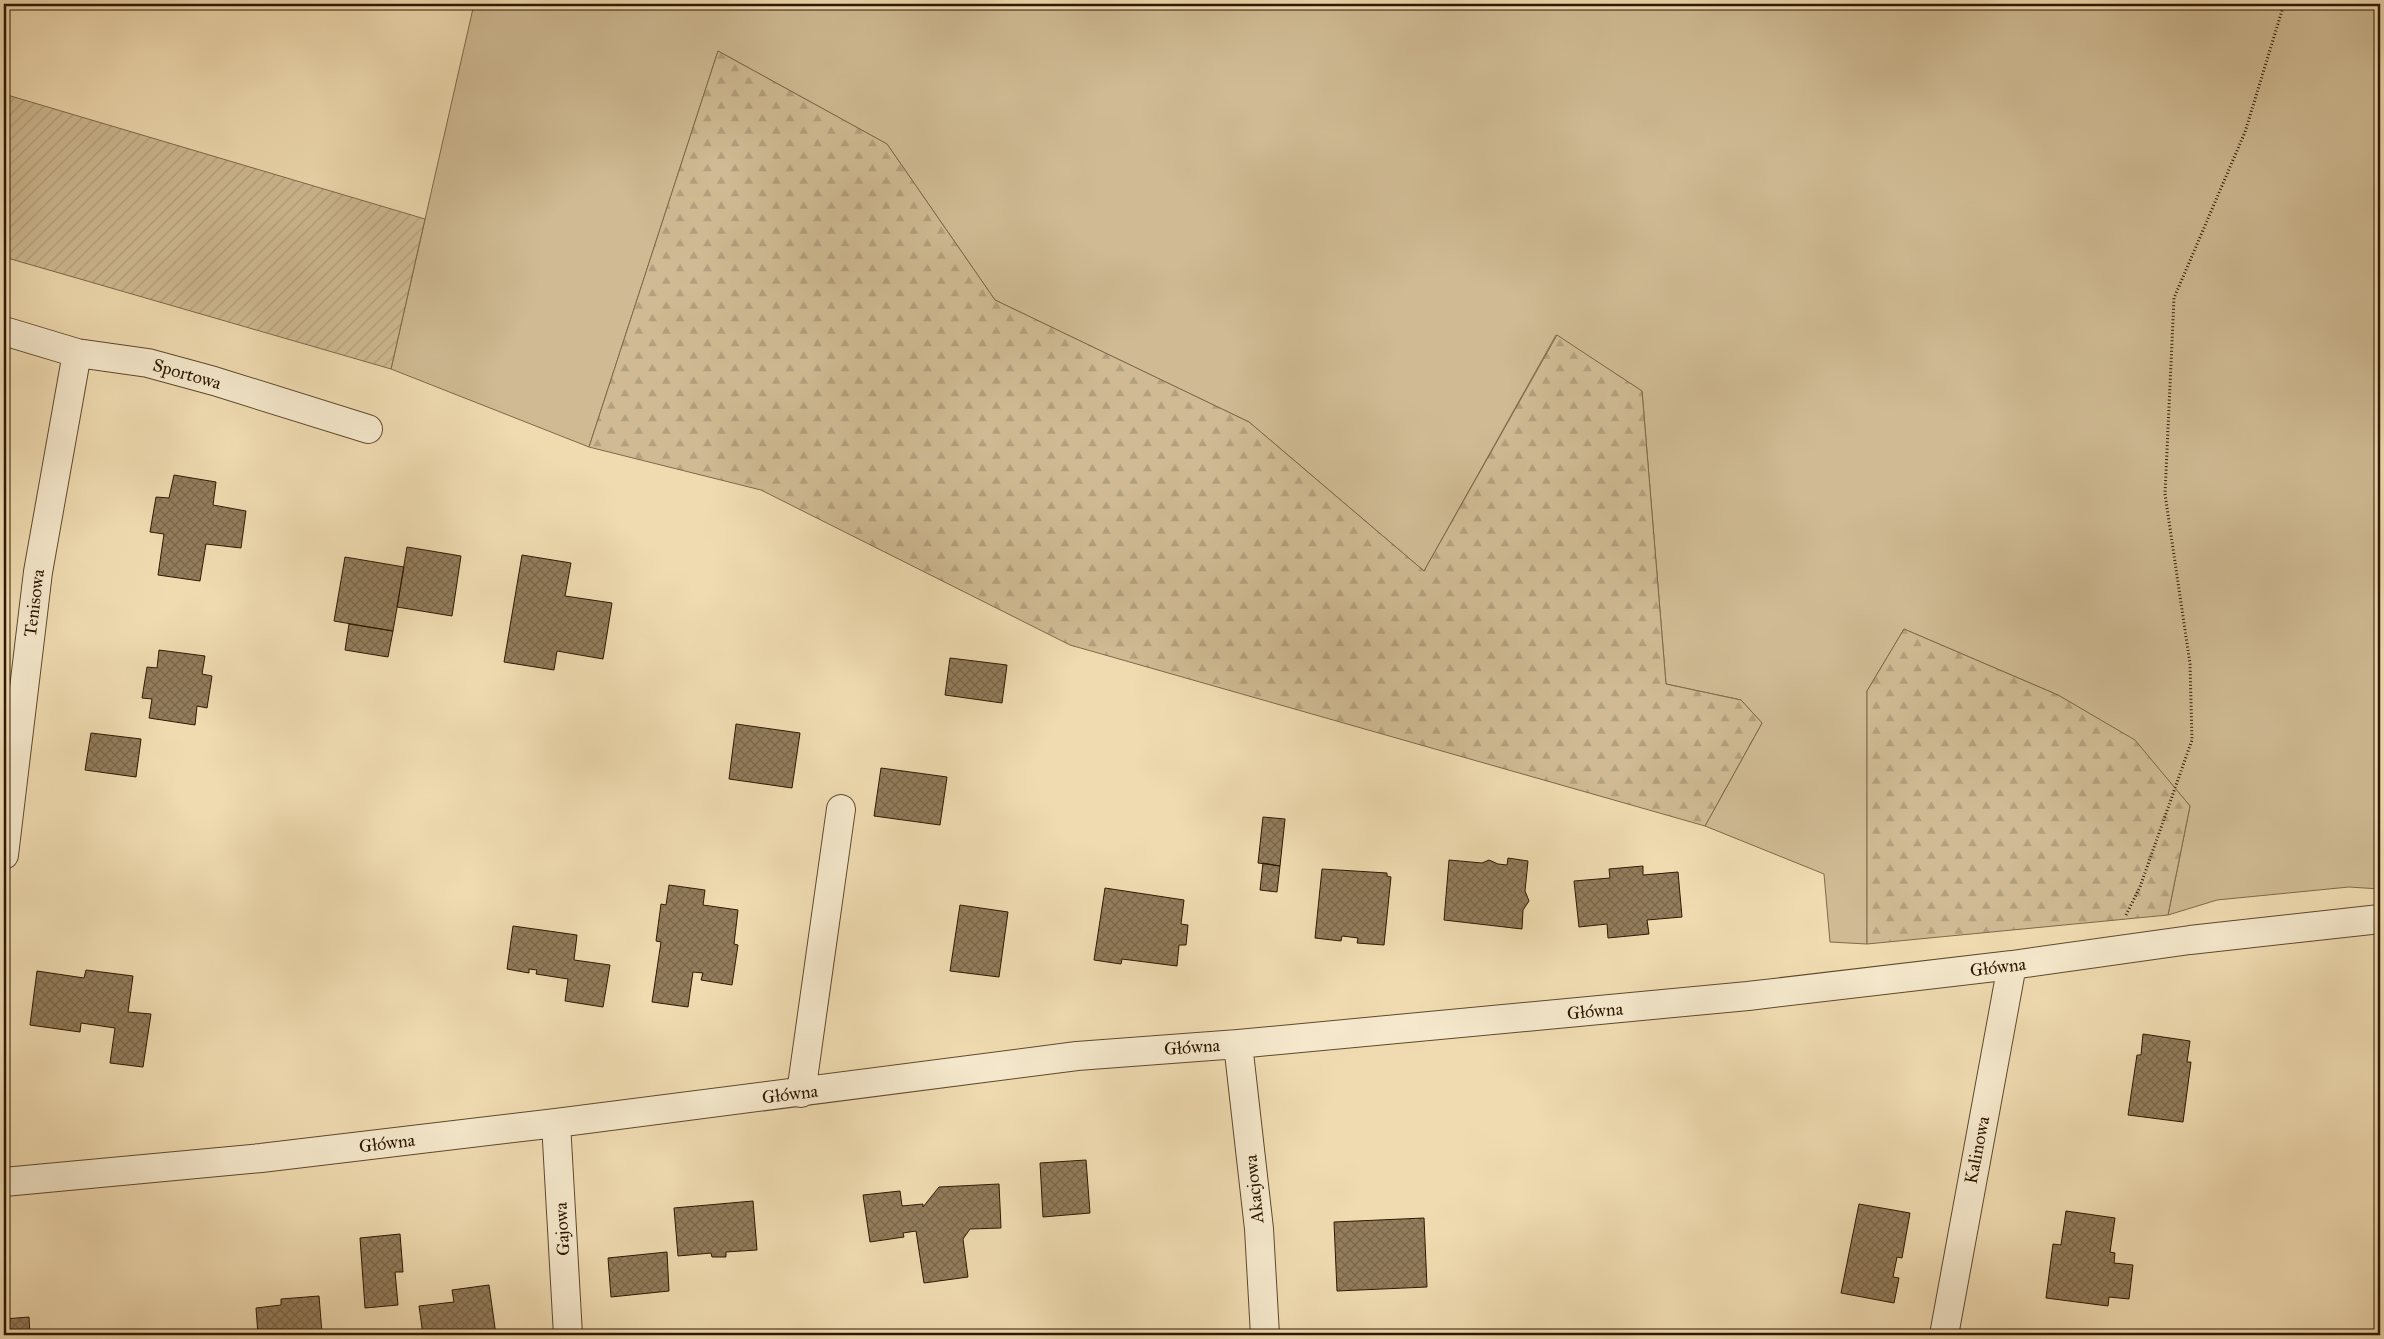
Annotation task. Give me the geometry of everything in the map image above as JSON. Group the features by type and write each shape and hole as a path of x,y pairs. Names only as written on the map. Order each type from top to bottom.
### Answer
{"street":[{"name":"Sportowa","path":"4,331 77,353 148,362 368,429"},
{"name":"Tenisowa","path":"4,855 38,572 77,353"},
{"path":"801,1093 840,809"},
{"name":"Główna","path":"4,1182 261,1158 801,1093 1078,1056 1238,1044 1748,996 2380,919"},
{"name":"Kalinowa","path":"1944,1335 2012,965"},
{"name":"Akacjowa","path":"1238,1044 1259,1229 1265,1335"},
{"name":"Gajowa","path":"556,1123 568,1335"}],"path":[{"path":"2109,951 2140,886 2192,740 2190,664 2165,494 2174,298 2245,132 2284,4"}],"green space":[{"path":"474,4 2380,4 2380,889 2349,887 2217,900 2168,915 2190,806 2135,741 2058,695 1904,629 1867,691 1867,944 1830,942 1824,874 1705,826 1762,723 1741,700 1666,684 1642,391 1556,335 1424,571 1249,422 995,300 887,144 718,51 589,447 391,369"},
{"path":"718,51 887,144 995,300 1249,422 1424,571 1557,335 1642,391 1666,684 1741,700 1762,723 1705,826 1070,645 761,490 589,447"},
{"path":"4,94 425,219 391,369 4,257"},
{"path":"1904,629 2058,695 2135,740 2190,806 2168,915 1867,944 1867,691"}],"building":[{"path":"174,475 216,482 213,505 246,511 241,548 206,544 200,581 158,575 164,534 150,532 156,497 169,498"},
{"path":"407,547 461,556 452,616 397,607"},
{"path":"522,555 571,563 565,596 612,603 603,659 557,651 554,670 504,662"},
{"path":"345,557 404,567 393,631 334,621"},
{"path":"349,624 393,631 388,657 345,650"},
{"path":"159,650 205,656 202,674 212,676 207,708 197,706 195,725 149,718 152,699 142,698 147,667 157,668"},
{"path":"950,658 1007,665 1002,703 945,695"},
{"path":"736,724 800,733 792,788 729,779"},
{"path":"91,733 141,739 136,777 85,770"},
{"path":"881,768 947,777 940,825 874,816"},
{"path":"1263,817 1285,819 1280,866 1258,863"},
{"path":"1508,858 1528,861 1525,891 1529,901 1523,910 1522,929 1444,920 1449,860 1482,863 1489,860 1507,865"},
{"path":"1263,863 1280,866 1277,892 1260,890"},
{"path":"1643,866 1643,875 1678,872 1682,917 1647,920 1649,934 1608,938 1607,924 1579,927 1574,881 1610,878 1609,869"},
{"path":"1322,869 1387,873 1387,876 1391,877 1384,945 1357,943 1358,938 1342,936 1341,941 1315,938"},
{"path":"669,885 705,890 703,905 738,910 734,944 738,945 732,985 701,980 703,973 693,972 688,1007 652,1002 661,942 656,941 661,904 666,905"},
{"path":"1105,888 1184,900 1181,924 1188,925 1186,945 1179,945 1177,966 1122,959 1121,964 1094,960"},
{"path":"960,905 1008,912 999,977 950,971"},
{"path":"513,926 577,935 574,960 610,965 603,1007 565,1001 568,979 536,974 537,970 529,969 529,973 507,969"},
{"path":"86,970 133,976 128,1012 151,1014 143,1067 110,1063 115,1028 81,1023 80,1032 30,1025 37,971 84,978"},
{"path":"2143,1034 2190,1041 2187,1062 2191,1062 2183,1122 2128,1115 2137,1055 2141,1055"},
{"path":"1086,1160 1090,1213 1043,1217 1040,1163"},
{"path":"999,1184 1001,1228 970,1229 963,1239 968,1277 924,1283 916,1231 903,1233 904,1237 870,1242 863,1195 900,1191 902,1206 923,1204 923,1207 939,1187"},
{"path":"753,1201 757,1250 726,1252 726,1257 712,1257 711,1253 678,1256 674,1208"},
{"path":"1859,1204 1910,1213 1902,1258 1897,1257 1893,1277 1899,1278 1894,1303 1841,1293"},
{"path":"2066,1211 2115,1218 2110,1252 2115,1253 2114,1263 2133,1265 2129,1299 2109,1297 2108,1306 2046,1298 2053,1244 2061,1245"},
{"path":"1424,1218 1427,1287 1337,1291 1334,1222"},
{"path":"400,1234 403,1272 395,1272 398,1305 365,1308 360,1238"},
{"path":"667,1252 669,1291 611,1297 608,1258"},
{"path":"489,1285 496,1335 423,1335 419,1306 454,1302 452,1290"},
{"path":"319,1296 322,1333 317,1333 317,1335 258,1335 256,1308 281,1305 281,1299"},
{"path":"29,1317 30,1335 4,1335 4,1319"}]}
